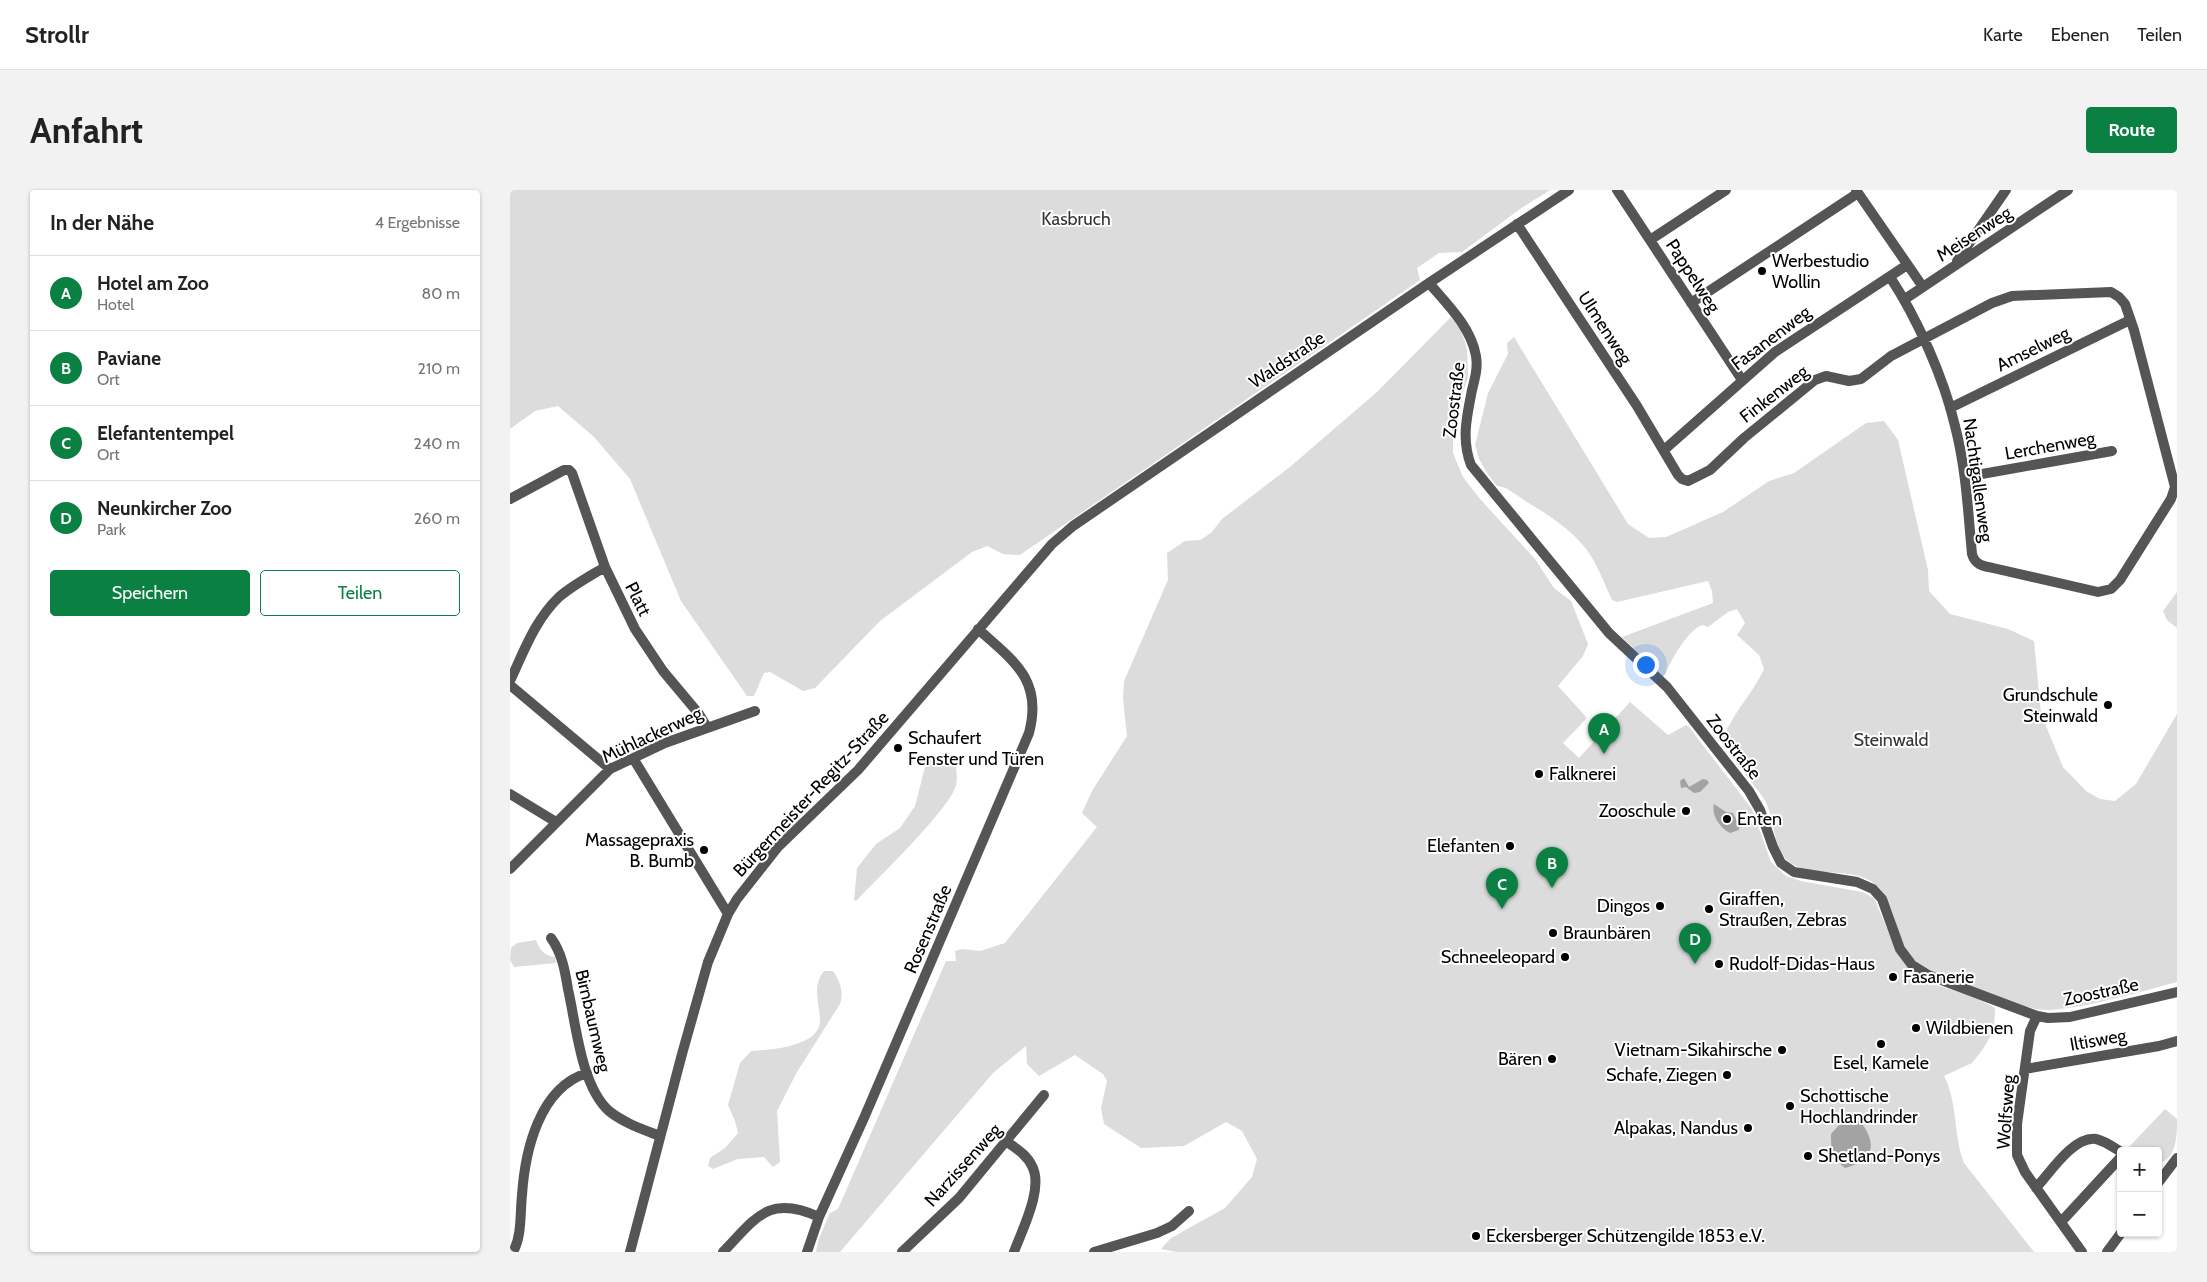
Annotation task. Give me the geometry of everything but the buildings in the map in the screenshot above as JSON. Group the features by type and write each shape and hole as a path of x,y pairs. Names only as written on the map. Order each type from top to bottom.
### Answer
{"street":[{"name":"Waldstraße","path":"1032,566 1052,544 1073,526 1429,282 1569,190"},
{"name":"Pappelweg","path":"1617,190 1742,380"},
{"path":"1650,240 1726,190"},
{"path":"1953,266 2006,190"},
{"name":"Meisenweg","path":"1905,300 2068,190"},
{"path":"1692,303 1857,192 1923,287"},
{"name":"Ulmenweg","path":"1517,224 1664,450"},
{"name":"Fasanenweg","path":"1664,450 1742,380 1797,336 1907,265"},
{"name":"Nachtigallenweg","path":"1890,277 1905,300 1924,339 1950,408 1965,477 1972,554 1975,561 1987,567 2098,592 2111,589 2120,580 2171,499 2176,487 2125,304 2111,292 2012,296 2000,299 1924,339"},
{"name":"Zoostraße","path":"1429,282 1463,325 1476,355 1477,370 1466,416 1465,450 1471,465 1610,633 1667,687 1749,791 1760,810 1773,847 1781,863 1794,872 1857,882 1873,889 1882,899 1900,949 1912,965 1928,975 2037,1016 2070,1017 2177,992"},
{"name":"Amselweg","path":"1950,408 2130,320"},
{"name":"Finkenweg","path":"1664,450 1682,479 1696,479 1710,470 1744,438 1816,380 1826,376 1849,381 1860,379 1884,360 1924,339"},
{"name":"Lerchenweg","path":"1965,477 2112,451"},
{"name":"Platt","path":"510,499 564,470 569,470 572,473 605,567 624,608 648,651 699,714 707,727"},
{"name":"Bürgermeister-Regitz-Straße","path":"630,1252 708,962 728,914 737,899 774,853 858,770 1032,566"},
{"path":"510,681 534,629 546,612 560,597 577,584 605,567"},
{"name":"Rosenstraße","path":"808,1252 819,1217 864,1118 1029,734 1034,707 1029,686 1012,661 978,629"},
{"path":"510,685 610,769"},
{"name":"Mühlackerweg","path":"510,869 610,769 707,727 755,711"},
{"path":"633,758 728,914"},
{"path":"510,794 556,822"},
{"name":"Birnbaumweg","path":"551,938 556,945 563,966 587,1074 592,1088 608,1110 630,1124 660,1136"},
{"name":"Wolfsweg","path":"2037,1016 2030,1031 2017,1124 2017,1154 2024,1172 2082,1252"},
{"name":"Iltisweg","path":"2025,1069 2159,1046 2177,1041"},
{"path":"513,1252 517,1243 523,1181 540,1119 556,1092 577,1077 587,1074"},
{"name":"Narzissenweg","path":"902,1252 959,1198 1044,1095"},
{"path":"2036,1188 2072,1148 2082,1141 2098,1139 2117,1150"},
{"path":"1007,1142 1028,1159 1036,1176 1033,1198 1014,1252"},
{"path":"2162,1176 2177,1158"},
{"path":"2060,1222 2117,1161"},
{"path":"723,1252 757,1217 771,1209 793,1208 819,1217"},
{"path":"1094,1252 1157,1233 1172,1226 1189,1211"},
{"path":"2106,1252 2118,1237"}],"green space":[{"name":"Kasbruch","path":"510,190 1550,190 1520,209 1462,252 1439,253 1417,268 1420,280 1020,555 1003,554 987,546 972,552 880,621 815,688 803,691 770,672 764,673 754,696 747,696 681,601 630,479 594,437 558,406 535,411 510,429"},
{"path":"1451,317 1461,330 1467,349 1468,377 1453,422 1453,453 1463,477 1480,499 1535,559 1554,588 1571,601 1588,644 1583,656 1558,686 1587,718 1563,743 1579,758 1630,702 1668,735 1686,725 1752,809 1771,862 1786,876 1801,881 1862,892 1874,898 1897,952 1918,979 1977,998 1995,1008 1994,1030 1983,1049 1972,1063 1944,1076 1954,1108 1958,1141 1964,1163 2034,1252 1177,1252 1161,1249 1171,1238 1225,1208 1252,1177 1257,1159 1242,1131 1226,1122 1184,1146 1141,1148 1104,1124 1101,1108 1107,1081 1103,1074 1075,1055 1039,1076 1027,1064 1026,1046 993,1073 840,1252 816,1252 819,1238 830,1213 838,1209 946,961 956,961 955,951 962,949 980,951 1005,943 1097,827 1082,813 1092,791 1127,736 1123,699 1124,681 1168,580 1167,553 1185,541 1200,540 1211,533 1222,519 1291,466 1377,392"},
{"name":"Steinwald","path":"1514,337 1628,524 1649,538 1666,537 1723,512 1769,481 1794,473 1866,423 1884,421 1898,440 1928,570 1929,591 1950,614 2008,629 2034,641 2041,714 2063,767 2086,791 2100,799 2115,801 2136,784 2177,714 2177,982 2105,1001 2065,1008 2049,1010 2020,1005 1936,974 1917,963 1909,955 1904,945 1888,901 1875,884 1856,875 1812,870 1792,864 1777,843 1768,806 1733,758 1724,742 1725,732 1764,669 1759,655 1737,635 1745,623 1737,609 1728,612 1708,627 1702,625 1696,628 1675,654 1665,675 1662,676 1622,637 1713,603 1712,591 1708,581 1617,602 1612,600 1595,563 1581,543 1545,513 1506,488 1497,486 1479,459 1475,445 1488,393 1508,354 1507,343"},
{"path":"2177,592 2177,628 2167,620 2163,611"},
{"path":"949,753 956,768 956,785 951,796 912,844 856,901 854,900 857,868 876,844 900,828 915,806 925,767 933,757"},
{"path":"536,940 543,952 555,957 556,963 514,967 510,960 511,948 517,943"},
{"path":"824,971 833,971 841,987 841,1000 797,1072 777,1111 780,1162 773,1167 764,1157 738,1159 713,1169 708,1166 710,1158 725,1148 738,1133 728,1105 740,1063 751,1051 781,1048 804,1041 813,1036 818,1028 820,1019 818,982"},
{"path":"2165,1109 2177,1119 2175,1146 2169,1157 2164,1161 2162,1162 2162,1147 2129,1147"}],"shaded area":[{"path":"1684,778 1689,787 1703,779 1709,783 1700,792 1694,793 1686,787 1681,788 1680,781"},
{"name":"Enten","path":"1714,804 1726,812 1733,813 1739,825 1739,830 1730,833 1723,828 1715,817"},
{"path":"1853,1120 1861,1122 1870,1138 1870,1151 1862,1161 1845,1168 1833,1153 1831,1134 1839,1125"}],"place":[{"name":"Werbestudio Wollin","path":"1762,271"},
{"name":"Grundschule Steinwald","path":"2108,705"},
{"name":"Schaufert Fenster und Türen","path":"898,748"},
{"name":"Hotel am Zoo","path":"1604,754"},
{"name":"Falknerei","path":"1539,774"},
{"name":"Zooschule","path":"1686,811"},
{"name":"Enten","path":"1727,819"},
{"name":"Elefanten","path":"1510,846"},
{"name":"Massagepraxis B. Bumb","path":"704,850"},
{"name":"Paviane","path":"1552,888"},
{"name":"Dingos","path":"1660,906"},
{"name":"Elefantentempel","path":"1502,909"},
{"name":"Giraffen, Straußen, Zebras","path":"1709,909"},
{"name":"Braunbären","path":"1553,933"},
{"name":"Schneeleopard","path":"1565,957"},
{"name":"Neunkircher Zoo","path":"1695,964"},
{"name":"Rudolf-Didas-Haus","path":"1719,964"},
{"name":"Fasanerie","path":"1893,977"},
{"name":"Wildbienen","path":"1916,1028"},
{"name":"Esel, Kamele","path":"1881,1044"},
{"name":"Vietnam-Sikahirsche","path":"1782,1050"},
{"name":"Bären","path":"1552,1059"},
{"name":"Schafe, Ziegen","path":"1727,1075"},
{"name":"Schottische Hochlandrinder","path":"1790,1106"},
{"name":"Alpakas, Nandus","path":"1748,1128"},
{"name":"Shetland-Ponys","path":"1808,1156"},
{"name":"Eckersberger Schützengilde 1853 e.V.","path":"1476,1236"}]}
